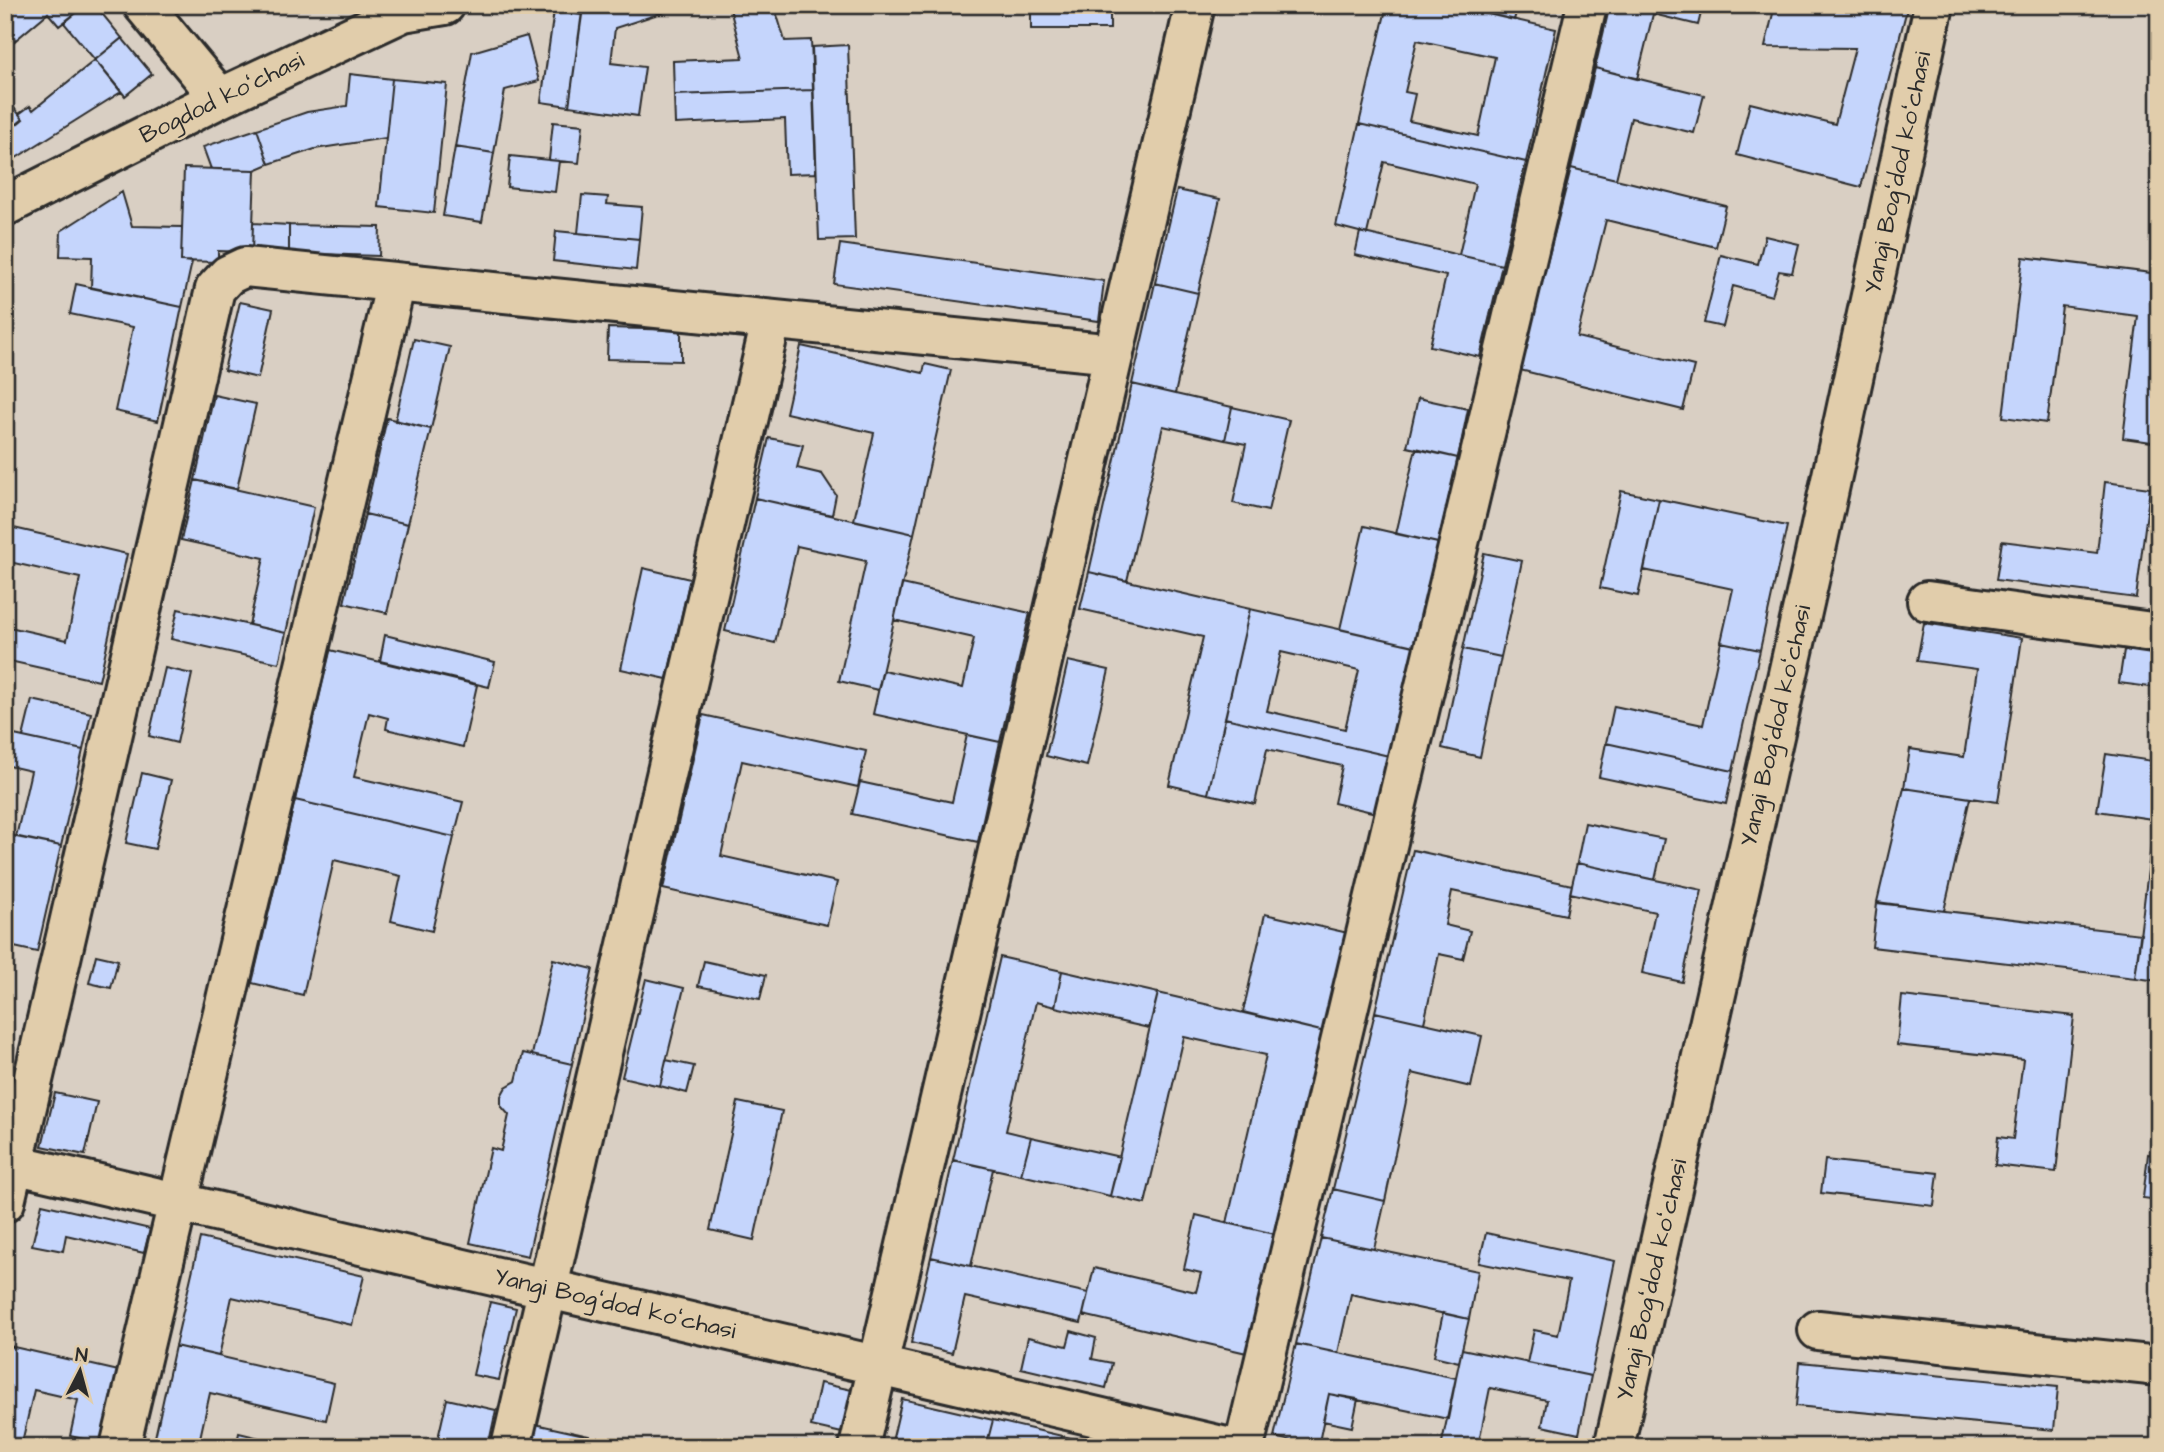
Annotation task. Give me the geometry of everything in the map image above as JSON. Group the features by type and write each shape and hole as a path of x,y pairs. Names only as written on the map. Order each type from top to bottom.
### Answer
{"street":[{"path":"143,5 220,98"},
{"name":"Bogdod koʻchasi","path":"5,206 401,8 445,5"},
{"path":"859,1447 1195,5"},
{"path":"1244,1447 1587,5"},
{"name":"Yangi Bogʻdod koʻchasi","path":"1614,1447 1815,554 1934,5"},
{"path":"5,1202 10,1163 215,289 228,275 245,267 1114,354"},
{"path":"120,1447 396,282"},
{"path":"511,1447 771,321"},
{"path":"1927,601 2159,633"},
{"name":"Yangi Bogʻdod koʻchasi","path":"10,1163 1226,1447"},
{"path":"1818,1330 2159,1366"}],"building":[{"path":"5,5 86,5 59,26 48,13 5,49"},
{"path":"86,5 95,5 122,38 95,60 64,23"},
{"path":"583,5 686,5 615,28 611,63 645,67 638,116 569,106"},
{"path":"729,5 774,5 785,41 811,40 813,90 674,95 673,61 743,58"},
{"path":"1031,5 1110,5 1110,29 1031,29"},
{"path":"1387,5 1449,5 1556,29 1526,162 1359,124","holes":["1417,40 1495,57 1478,136 1409,121 1415,94 1405,92"]},
{"path":"1449,5 1518,5 1514,20"},
{"path":"1610,5 1703,5 1698,25 1653,14 1637,79 1595,68"},
{"path":"1775,5 1908,5 1861,187 1737,155 1750,103 1835,124 1855,48 1765,47"},
{"path":"554,11 582,15 569,106 541,102"},
{"path":"527,36 539,81 505,90 494,153 455,147 472,52"},
{"path":"122,38 152,74 125,96 95,60"},
{"path":"848,45 855,239 819,240 812,47"},
{"path":"95,60 121,92 16,158 5,145 5,134 23,119 19,114 30,106 33,110"},
{"path":"1595,68 1704,95 1694,133 1631,118 1616,179 1571,168"},
{"path":"350,74 392,79 386,138 315,149 269,164 257,129 307,112 347,106"},
{"path":"392,79 447,84 434,213 379,207"},
{"path":"813,90 816,173 787,174 785,119 675,124 674,95"},
{"path":"5,97 23,119 5,134"},
{"path":"553,122 583,125 579,163 549,160"},
{"path":"1359,124 1526,162 1502,265 1459,255 1475,184 1384,162 1367,234 1336,226"},
{"path":"257,129 269,164 255,170 211,169 203,147"},
{"path":"455,147 494,153 482,222 443,216"},
{"path":"510,156 559,161 555,192 507,187"},
{"path":"184,168 255,170 252,252 218,251 218,262 181,261"},
{"path":"1571,168 1726,206 1716,247 1606,220 1577,337 1694,366 1683,410 1520,370"},
{"path":"1177,190 1220,199 1198,293 1155,283"},
{"path":"122,192 132,226 182,227 181,261 192,262 182,307 91,288 92,257 60,256 61,231"},
{"path":"582,195 608,197 607,204 642,207 639,239 578,233"},
{"path":"253,223 289,225 289,253 252,252"},
{"path":"289,225 380,227 379,256 289,253"},
{"path":"556,231 639,239 636,270 553,261"},
{"path":"1360,232 1502,265 1480,357 1430,346 1446,276 1355,255"},
{"path":"1765,236 1799,244 1792,273 1779,271 1772,296 1733,286 1723,327 1704,323 1721,255 1758,264"},
{"path":"840,244 1104,281 1099,321 834,284"},
{"path":"2023,257 2159,274 2159,443 2123,438 2138,316 2062,306 2047,423 2003,417"},
{"path":"1155,283 1198,293 1175,394 1132,384"},
{"path":"76,284 182,307 158,421 115,411 133,327 70,314"},
{"path":"240,302 273,309 258,378 224,370"},
{"path":"608,328 681,330 681,361 607,359"},
{"path":"414,339 450,347 431,429 395,421"},
{"path":"801,346 923,373 925,364 951,370 914,534 854,520 874,433 786,413"},
{"path":"1132,384 1232,407 1225,440 1163,426 1127,581 1089,572"},
{"path":"214,395 256,404 237,489 195,480"},
{"path":"1418,398 1468,409 1458,458 1407,447"},
{"path":"1232,407 1289,420 1268,511 1233,503 1246,444 1225,440"},
{"path":"387,418 431,429 408,524 365,514"},
{"path":"769,438 803,445 797,468 822,474 836,495 832,515 755,498"},
{"path":"1416,448 1458,458 1438,543 1396,534"},
{"path":"195,480 314,507 286,633 249,625 264,558 181,540"},
{"path":"2105,482 2150,488 2136,598 1996,580 2002,541 2097,553"},
{"path":"1621,491 1659,499 1638,596 1600,588"},
{"path":"755,498 914,534 878,690 839,681 866,561 797,546 775,643 725,631"},
{"path":"1659,499 1787,526 1760,650 1721,642 1733,589 1644,570"},
{"path":"365,514 408,524 387,613 344,603"},
{"path":"5,526 127,554 99,681 5,660 5,626 67,640 80,578 5,561"},
{"path":"1364,526 1438,543 1414,646 1340,629"},
{"path":"1484,553 1522,561 1501,657 1463,649"},
{"path":"643,568 690,579 667,679 621,669"},
{"path":"1089,572 1250,609 1208,794 1169,785 1203,637 1080,609"},
{"path":"902,584 1030,613 1000,742 873,714 883,670 963,688 974,638 894,620"},
{"path":"178,609 286,633 279,663 171,639"},
{"path":"1250,609 1414,646 1389,756 1225,718","holes":["1281,652 1359,670 1345,729 1267,711"]},
{"path":"1924,623 2022,638 1998,802 1904,788 1910,749 1964,757 1977,669 1917,661"},
{"path":"385,635 495,662 489,687 380,661"},
{"path":"1721,642 1760,650 1733,771 1606,743 1614,706 1703,725"},
{"path":"1463,649 1501,657 1480,757 1442,748"},
{"path":"330,650 477,685 463,747 386,729 388,718 369,713 354,777 463,802 454,837 295,800"},
{"path":"2124,650 2159,655 2158,688 2119,683"},
{"path":"1068,661 1109,670 1087,766 1046,756"},
{"path":"165,668 192,674 177,743 149,736"},
{"path":"32,700 91,713 83,750 23,737"},
{"path":"703,715 866,751 858,787 742,761 721,856 837,882 827,925 663,889"},
{"path":"1225,718 1389,756 1376,813 1334,803 1342,766 1267,749 1255,804 1208,794"},
{"path":"5,733 83,750 61,846 16,837 31,771 5,765"},
{"path":"967,735 1000,742 978,842 852,814 860,782 952,802"},
{"path":"1606,743 1733,771 1726,804 1599,777"},
{"path":"2106,754 2159,762 2159,820 2097,811"},
{"path":"142,773 171,780 155,849 126,843"},
{"path":"1904,788 1970,798 1944,911 1877,902"},
{"path":"295,800 454,837 432,931 391,921 401,876 334,860 303,995 252,983"},
{"path":"2154,820 2159,820 2159,981 2135,978"},
{"path":"1585,823 1664,839 1655,880 1577,863"},
{"path":"5,834 61,846 37,952 5,945 5,890 10,867 5,866"},
{"path":"1413,850 1572,885 1566,915 1452,891 1445,925 1470,931 1463,959 1439,954 1424,1023 1375,1012"},
{"path":"1577,863 1702,890 1682,982 1642,973 1655,912 1570,893"},
{"path":"1877,903 2141,934 2135,978 1872,947"},
{"path":"1265,914 1348,933 1325,1032 1243,1012"},
{"path":"96,955 118,960 111,988 89,983"},
{"path":"1000,957 1062,971 1055,1007 1036,1002 1006,1131 1031,1137 1021,1175 953,1160"},
{"path":"553,959 593,969 572,1064 532,1055"},
{"path":"704,961 766,975 760,999 698,986"},
{"path":"1062,971 1158,993 1149,1028 1055,1007"},
{"path":"646,979 684,988 660,1086 622,1077"},
{"path":"1158,993 1325,1032 1279,1235 1227,1223 1266,1055 1184,1037 1145,1204 1110,1196"},
{"path":"1902,996 2074,1016 2056,1172 1995,1165 1998,1137 2013,1139 2023,1059 1897,1045"},
{"path":"1375,1012 1482,1036 1471,1087 1412,1073 1385,1201 1333,1189"},
{"path":"5,1046 14,1048 5,1088"},
{"path":"523,1053 572,1064 528,1256 470,1243 491,1148 501,1151 509,1115 501,1106 501,1096 506,1087 516,1081"},
{"path":"666,1060 694,1066 687,1093 660,1086"},
{"path":"55,1093 97,1102 85,1155 42,1146"},
{"path":"738,1102 782,1111 754,1240 710,1230"},
{"path":"1031,1137 1120,1157 1110,1196 1021,1175"},
{"path":"2148,1154 2159,1156 2159,1200 2143,1198"},
{"path":"953,1160 993,1169 971,1266 931,1257"},
{"path":"1825,1160 1938,1173 1934,1206 1821,1193"},
{"path":"1333,1189 1385,1201 1374,1249 1321,1238"},
{"path":"42,1204 150,1229 144,1253 66,1235 63,1251 32,1245"},
{"path":"1196,1215 1279,1235 1251,1354 1083,1315 1094,1268 1196,1292 1201,1273 1184,1269"},
{"path":"1486,1233 1615,1261 1591,1376 1527,1363 1534,1330 1558,1335 1569,1281 1479,1263"},
{"path":"200,1238 364,1276 352,1325 232,1297 219,1356 175,1346"},
{"path":"1321,1238 1478,1271 1469,1319 1351,1294 1338,1353 1296,1344"},
{"path":"931,1257 1088,1293 1081,1323 965,1297 952,1353 911,1343"},
{"path":"490,1302 516,1308 499,1380 473,1375"},
{"path":"1443,1313 1469,1319 1459,1362 1434,1356"},
{"path":"1071,1331 1096,1338 1092,1359 1112,1363 1106,1388 1021,1368 1028,1337 1067,1346"},
{"path":"1296,1344 1456,1378 1448,1419 1329,1394 1318,1447 1274,1437"},
{"path":"5,1345 123,1372 106,1444 70,1436 78,1400 34,1390 21,1447 5,1447"},
{"path":"175,1346 334,1383 326,1420 210,1393 198,1447 175,1447 154,1442"},
{"path":"1462,1349 1591,1376 1579,1434 1542,1426 1547,1400 1490,1388 1478,1447 1441,1447"},
{"path":"1800,1362 2058,1387 2054,1430 1796,1406"},
{"path":"820,1383 852,1390 842,1433 811,1426"},
{"path":"1329,1394 1358,1399 1352,1427 1323,1421"},
{"path":"447,1399 496,1410 488,1447 436,1447"},
{"path":"902,1399 993,1420 986,1447 891,1446"},
{"path":"993,1420 1062,1436 1059,1447 986,1447"},
{"path":"535,1424 589,1436 587,1447 530,1447"},
{"path":"239,1433 297,1447 236,1447"},
{"path":"1062,1436 1097,1444 1096,1447 1059,1447"}]}
